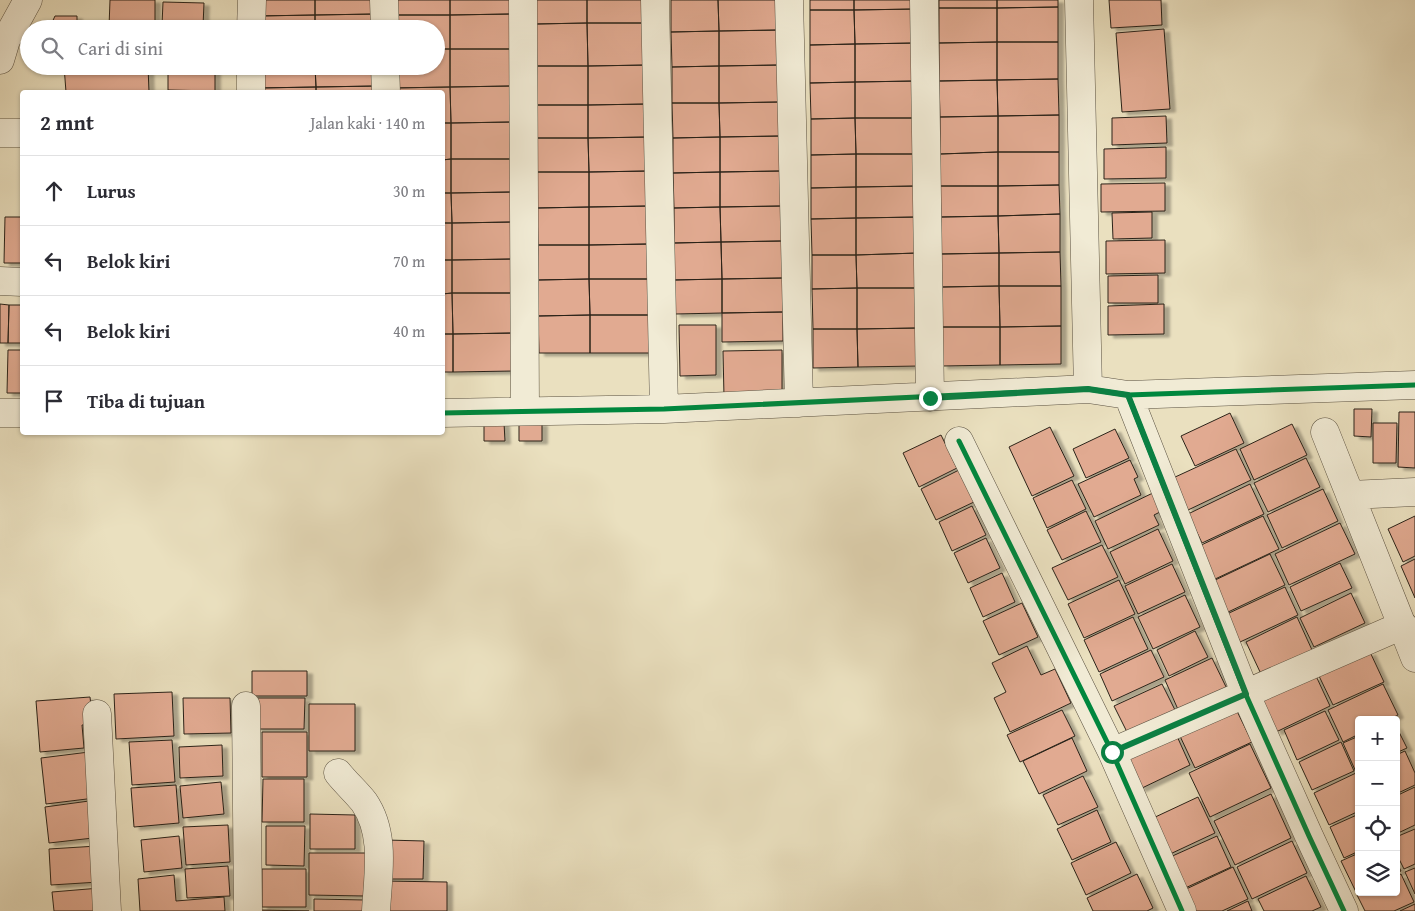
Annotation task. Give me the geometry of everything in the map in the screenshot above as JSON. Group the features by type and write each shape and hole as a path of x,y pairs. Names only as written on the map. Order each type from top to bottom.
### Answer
{"street":[{"path":"0,60 6,40 28,0"},
{"path":"251,20 252,0"},
{"path":"384,0 385,20"},
{"path":"523,0 525,410"},
{"path":"655,0 664,409"},
{"path":"789,0 800,403"},
{"path":"924,0 930,398"},
{"path":"1079,0 1088,389"},
{"path":"251,75 251,90"},
{"path":"385,75 386,90"},
{"path":"0,133 20,134"},
{"path":"0,281 20,282"},
{"path":"445,412 664,409 930,398 1088,389 1128,395 1415,385"},
{"path":"1128,395 1246,694 1344,911"},
{"path":"0,413 20,413"},
{"path":"1326,432 1415,658"},
{"path":"959,441 1112,752 1182,911"},
{"path":"1350,495 1415,492"},
{"path":"1112,752 1403,625"},
{"path":"246,706 248,911"},
{"path":"97,714 107,911"},
{"path":"338,773 363,801 374,820 379,843 376,911"}],"building":[{"path":"110,0 155,0 155,20 109,20"},
{"path":"257,0 315,0 315,15 257,16"},
{"path":"315,0 376,0 376,14 315,15"},
{"path":"392,0 450,0 450,15 392,15"},
{"path":"450,0 511,0 511,14 450,15"},
{"path":"536,0 587,0 587,23 536,24"},
{"path":"587,0 647,0 648,23 587,23"},
{"path":"671,0 718,0 719,31 671,32"},
{"path":"718,0 779,0 780,30 719,31"},
{"path":"810,0 854,0 854,10 810,10"},
{"path":"854,0 916,0 916,9 854,10"},
{"path":"939,0 997,0 997,8 939,8"},
{"path":"997,0 1058,0 1058,7 997,8"},
{"path":"1109,0 1161,0 1162,25 1111,28"},
{"path":"163,2 204,3 203,20 162,20"},
{"path":"1058,7 1058,42 997,42 997,8"},
{"path":"939,8 997,8 997,42 939,43"},
{"path":"916,9 916,43 855,44 854,10"},
{"path":"810,10 854,10 855,44 810,45"},
{"path":"376,14 376,20 315,20 315,15"},
{"path":"511,14 511,49 450,49 450,15"},
{"path":"315,15 315,20 257,20 257,16"},
{"path":"392,15 450,15 450,49 445,49 445,20 392,20"},
{"path":"55,16 77,16 77,20 53,20"},
{"path":"587,23 648,23 648,65 588,66"},
{"path":"587,23 588,66 537,66 536,24"},
{"path":"1164,29 1170,109 1122,112 1116,33"},
{"path":"780,30 780,65 719,66 719,31"},
{"path":"719,31 719,66 672,67 671,32"},
{"path":"997,42 1058,42 1058,79 997,80"},
{"path":"997,42 997,80 939,81 939,43"},
{"path":"916,43 916,81 855,82 855,44"},
{"path":"855,44 855,82 810,83 810,45"},
{"path":"445,49 450,49 450,87 392,88 392,75 445,75"},
{"path":"450,49 511,49 511,86 450,87"},
{"path":"648,65 648,104 588,105 588,66"},
{"path":"780,65 780,102 719,103 719,66"},
{"path":"537,66 588,66 588,105 537,105"},
{"path":"719,66 719,103 672,103 672,67"},
{"path":"65,75 148,75 149,90 66,90"},
{"path":"168,75 215,75 215,90 168,90"},
{"path":"257,75 315,75 316,87 258,88"},
{"path":"315,75 376,75 376,86 316,87"},
{"path":"1058,79 1059,115 998,116 997,80"},
{"path":"997,80 998,116 940,117 939,81"},
{"path":"916,81 917,118 855,118 855,82"},
{"path":"855,82 855,118 811,119 810,83"},
{"path":"376,86 376,90 316,90 316,87"},
{"path":"511,86 512,122 451,123 450,87"},
{"path":"316,87 316,90 258,90 258,88"},
{"path":"450,87 451,123 445,123 445,90 392,90 392,88"},
{"path":"780,102 781,136 720,137 719,103"},
{"path":"672,103 719,103 720,137 673,138"},
{"path":"648,104 649,137 588,138 588,105"},
{"path":"537,105 588,105 588,138 537,138"},
{"path":"1059,115 1059,152 998,152 998,116"},
{"path":"998,116 998,152 940,154 940,117"},
{"path":"1166,116 1167,143 1112,145 1112,118"},
{"path":"855,118 856,154 811,155 811,119"},
{"path":"855,118 917,118 917,154 856,154"},
{"path":"512,122 512,159 451,159 451,123"},
{"path":"445,123 451,123 451,159 445,160"},
{"path":"781,136 781,171 720,172 720,137"},
{"path":"649,137 649,171 589,172 588,138"},
{"path":"720,137 720,172 673,173 673,138"},
{"path":"537,138 588,138 589,172 537,172"},
{"path":"1166,147 1166,178 1104,179 1104,149"},
{"path":"998,152 998,186 940,186 940,154"},
{"path":"998,152 1059,152 1059,185 998,186"},
{"path":"856,154 856,187 811,188 811,155"},
{"path":"856,154 917,154 917,186 856,187"},
{"path":"451,159 451,193 445,193 445,160"},
{"path":"451,159 512,159 512,192 451,193"},
{"path":"649,171 649,206 589,207 589,172"},
{"path":"781,171 782,206 720,207 720,172"},
{"path":"537,172 589,172 589,207 537,208"},
{"path":"720,172 720,207 674,208 673,173"},
{"path":"1165,183 1165,211 1101,212 1101,184"},
{"path":"1059,185 1060,214 998,216 998,186"},
{"path":"917,186 918,217 856,218 856,187"},
{"path":"940,186 998,186 998,216 941,217"},
{"path":"856,187 856,218 811,219 811,188"},
{"path":"512,192 513,222 452,223 451,193"},
{"path":"445,193 451,193 452,223 445,223"},
{"path":"649,206 649,244 589,245 589,207"},
{"path":"782,206 782,241 721,242 720,207"},
{"path":"589,207 589,245 538,245 537,208"},
{"path":"720,207 721,242 674,243 674,208"},
{"path":"1152,212 1152,238 1113,239 1112,213"},
{"path":"1060,214 1060,252 999,253 998,216"},
{"path":"998,216 999,253 941,254 941,217"},
{"path":"5,217 20,217 20,263 4,263"},
{"path":"918,217 918,253 856,255 856,218"},
{"path":"856,218 856,255 812,255 811,219"},
{"path":"513,222 513,259 452,260 452,223"},
{"path":"445,223 452,223 452,260 445,260"},
{"path":"1165,240 1165,273 1106,274 1106,241"},
{"path":"782,241 783,278 722,279 721,242"},
{"path":"721,242 722,279 674,280 674,243"},
{"path":"649,244 649,279 589,279 589,245"},
{"path":"538,245 589,245 589,279 538,280"},
{"path":"1060,252 1061,286 999,286 999,253"},
{"path":"918,253 918,288 857,288 856,255"},
{"path":"999,253 999,286 942,287 941,254"},
{"path":"812,255 856,255 857,288 812,289"},
{"path":"513,259 514,293 452,293 452,260"},
{"path":"445,260 452,260 452,293 445,294"},
{"path":"1158,275 1158,303 1108,303 1108,276"},
{"path":"783,278 783,312 722,313 722,279"},
{"path":"589,279 590,315 538,316 538,280"},
{"path":"589,279 649,279 650,315 590,315"},
{"path":"722,279 722,313 675,314 674,280"},
{"path":"999,286 1000,327 942,327 942,287"},
{"path":"999,286 1061,286 1061,326 1000,327"},
{"path":"857,288 857,329 813,329 812,289"},
{"path":"857,288 918,288 918,328 857,329"},
{"path":"452,293 453,334 445,334 445,294"},
{"path":"452,293 514,293 514,333 453,334"},
{"path":"0,304 9,305 8,343 0,343"},
{"path":"1164,304 1164,334 1108,335 1108,306"},
{"path":"9,305 20,305 20,343 8,343"},
{"path":"783,312 783,341 722,342 722,313"},
{"path":"590,315 590,353 539,353 538,316"},
{"path":"590,315 650,315 650,353 590,353"},
{"path":"679,325 716,325 716,375 680,376"},
{"path":"1061,326 1061,364 1000,365 1000,327"},
{"path":"942,327 1000,327 1000,365 942,366"},
{"path":"918,328 919,366 858,367 857,329"},
{"path":"813,329 857,329 858,367 813,368"},
{"path":"514,333 514,371 453,372 453,334"},
{"path":"445,334 453,334 453,372 445,372"},
{"path":"8,350 20,350 20,393 7,393"},
{"path":"782,350 782,396 724,397 723,351"},
{"path":"1354,409 1372,409 1371,437 1354,436"},
{"path":"1399,412 1415,412 1415,468 1398,467"},
{"path":"1230,413 1244,443 1195,466 1181,436"},
{"path":"519,422 542,423 542,441 519,441"},
{"path":"484,423 504,423 505,441 484,441"},
{"path":"1373,423 1397,423 1396,463 1373,463"},
{"path":"1292,424 1307,455 1254,480 1240,449"},
{"path":"1050,427 1074,476 1032,496 1009,447"},
{"path":"1115,429 1129,458 1086,478 1073,449"},
{"path":"941,435 957,468 919,487 903,453"},
{"path":"1236,449 1251,480 1188,510 1173,478"},
{"path":"1306,458 1320,487 1268,512 1254,483"},
{"path":"1130,460 1138,477 1134,479 1141,495 1094,517 1078,484"},
{"path":"959,470 974,502 936,520 921,489"},
{"path":"1072,480 1086,509 1047,528 1033,498"},
{"path":"1250,484 1264,514 1202,543 1188,514"},
{"path":"1323,489 1338,521 1282,548 1267,515"},
{"path":"1159,490 1168,508 1154,515 1159,525 1108,549 1095,521"},
{"path":"972,506 986,535 952,551 939,522"},
{"path":"1086,511 1101,542 1062,560 1047,530"},
{"path":"1263,516 1279,549 1213,580 1197,547"},
{"path":"1415,516 1415,556 1403,562 1388,529"},
{"path":"1340,523 1355,554 1289,585 1275,554"},
{"path":"1158,529 1173,561 1125,584 1110,552"},
{"path":"986,538 1000,568 968,583 954,553"},
{"path":"1102,545 1118,577 1068,600 1052,568"},
{"path":"1270,554 1285,585 1226,613 1211,582"},
{"path":"1415,559 1415,598 1401,566"},
{"path":"1340,563 1352,588 1301,611 1290,587"},
{"path":"1172,564 1185,592 1138,614 1125,586"},
{"path":"1002,573 1015,602 983,617 970,588"},
{"path":"1119,580 1135,614 1084,638 1068,604"},
{"path":"1285,587 1298,615 1240,642 1227,614"},
{"path":"1351,593 1365,623 1314,647 1300,618"},
{"path":"1185,595 1200,627 1153,649 1138,617"},
{"path":"1022,603 1038,637 999,655 983,621"},
{"path":"1133,617 1148,649 1099,672 1084,640"},
{"path":"1297,617 1312,650 1261,674 1246,642"},
{"path":"1195,631 1208,657 1169,676 1157,650"},
{"path":"1027,646 1041,675 1055,669 1071,703 1010,732 994,698 1006,692 992,663"},
{"path":"1151,650 1164,677 1112,701 1100,674"},
{"path":"1370,652 1384,682 1333,705 1319,676"},
{"path":"1212,658 1228,691 1180,714 1165,680"},
{"path":"252,671 307,671 307,696 252,696"},
{"path":"1316,676 1330,706 1276,732 1261,701"},
{"path":"1162,684 1176,712 1128,734 1114,706"},
{"path":"1383,684 1398,715 1355,716 1355,736 1343,742 1328,710"},
{"path":"172,692 174,736 116,739 114,694"},
{"path":"90,697 93,724 82,725 84,748 40,752 36,701"},
{"path":"183,698 230,698 231,733 184,734"},
{"path":"256,698 305,698 304,729 256,729"},
{"path":"309,704 355,704 355,751 309,751"},
{"path":"1235,707 1252,742 1195,768 1179,734"},
{"path":"1062,710 1075,736 1020,762 1007,735"},
{"path":"1325,711 1339,740 1297,760 1284,730"},
{"path":"262,732 307,732 307,777 262,777"},
{"path":"1176,734 1190,765 1140,789 1125,757"},
{"path":"1400,734 1407,748 1400,751"},
{"path":"1072,738 1087,771 1039,794 1023,761"},
{"path":"1355,738 1355,770 1343,743"},
{"path":"172,740 175,782 132,785 129,742"},
{"path":"1341,742 1354,771 1312,790 1299,762"},
{"path":"1250,744 1271,788 1210,817 1189,773"},
{"path":"222,745 223,776 180,778 179,747"},
{"path":"1405,751 1415,773 1415,785 1400,792 1400,761 1400,753"},
{"path":"89,752 95,798 46,804 41,758"},
{"path":"1355,773 1355,813 1329,825 1314,793"},
{"path":"1083,776 1098,807 1058,825 1043,795"},
{"path":"263,779 304,779 304,822 262,822"},
{"path":"221,782 224,814 183,818 180,786"},
{"path":"176,785 179,823 134,827 131,788"},
{"path":"1415,787 1415,825 1400,832 1400,806 1400,794"},
{"path":"1271,794 1291,838 1235,865 1214,821"},
{"path":"1198,797 1215,833 1168,855 1151,819"},
{"path":"89,801 93,838 49,843 45,807"},
{"path":"1097,810 1111,842 1072,860 1057,829"},
{"path":"310,814 355,815 355,849 310,849"},
{"path":"1355,816 1355,853 1344,858 1330,827"},
{"path":"228,825 230,862 186,865 183,827"},
{"path":"266,826 305,826 304,866 266,865"},
{"path":"1415,829 1415,864 1404,869 1400,861 1400,835"},
{"path":"179,836 182,868 144,872 141,840"},
{"path":"1217,836 1231,867 1183,889 1168,858"},
{"path":"386,840 424,841 423,879 385,879"},
{"path":"1292,841 1307,873 1252,899 1237,867"},
{"path":"1116,842 1131,873 1086,895 1071,863"},
{"path":"97,846 99,882 51,885 49,849"},
{"path":"309,853 366,853 365,896 309,895"},
{"path":"1355,855 1355,890 1341,861"},
{"path":"228,866 230,896 187,898 185,869"},
{"path":"1233,867 1248,899 1222,911 1192,911 1182,891"},
{"path":"1415,868 1415,894 1405,872"},
{"path":"262,869 306,869 306,907 262,907"},
{"path":"1137,874 1153,908 1147,911 1093,911 1087,898"},
{"path":"174,875 176,901 224,897 225,911 140,911 138,879"},
{"path":"1400,875 1414,902 1394,911 1365,911 1358,896 1400,896"},
{"path":"1306,876 1321,907 1312,911 1264,911 1258,899"},
{"path":"382,881 447,882 447,911 382,911"},
{"path":"100,888 102,911 54,911 52,892"},
{"path":"314,899 365,900 365,911 314,911"},
{"path":"1248,901 1252,911 1227,911"},
{"path":"1415,904 1415,911 1400,911"},
{"path":"261,910 309,911 261,911"}],"cycle path":[{"path":"445,413 664,409 1088,389 1128,395 1415,385"},
{"path":"1128,395 1246,695 1344,911"},
{"path":"959,441 1112,752 1182,911"}],"route":[{"path":"930,398 1088,389 1128,395 1246,694 1112,752"}]}
